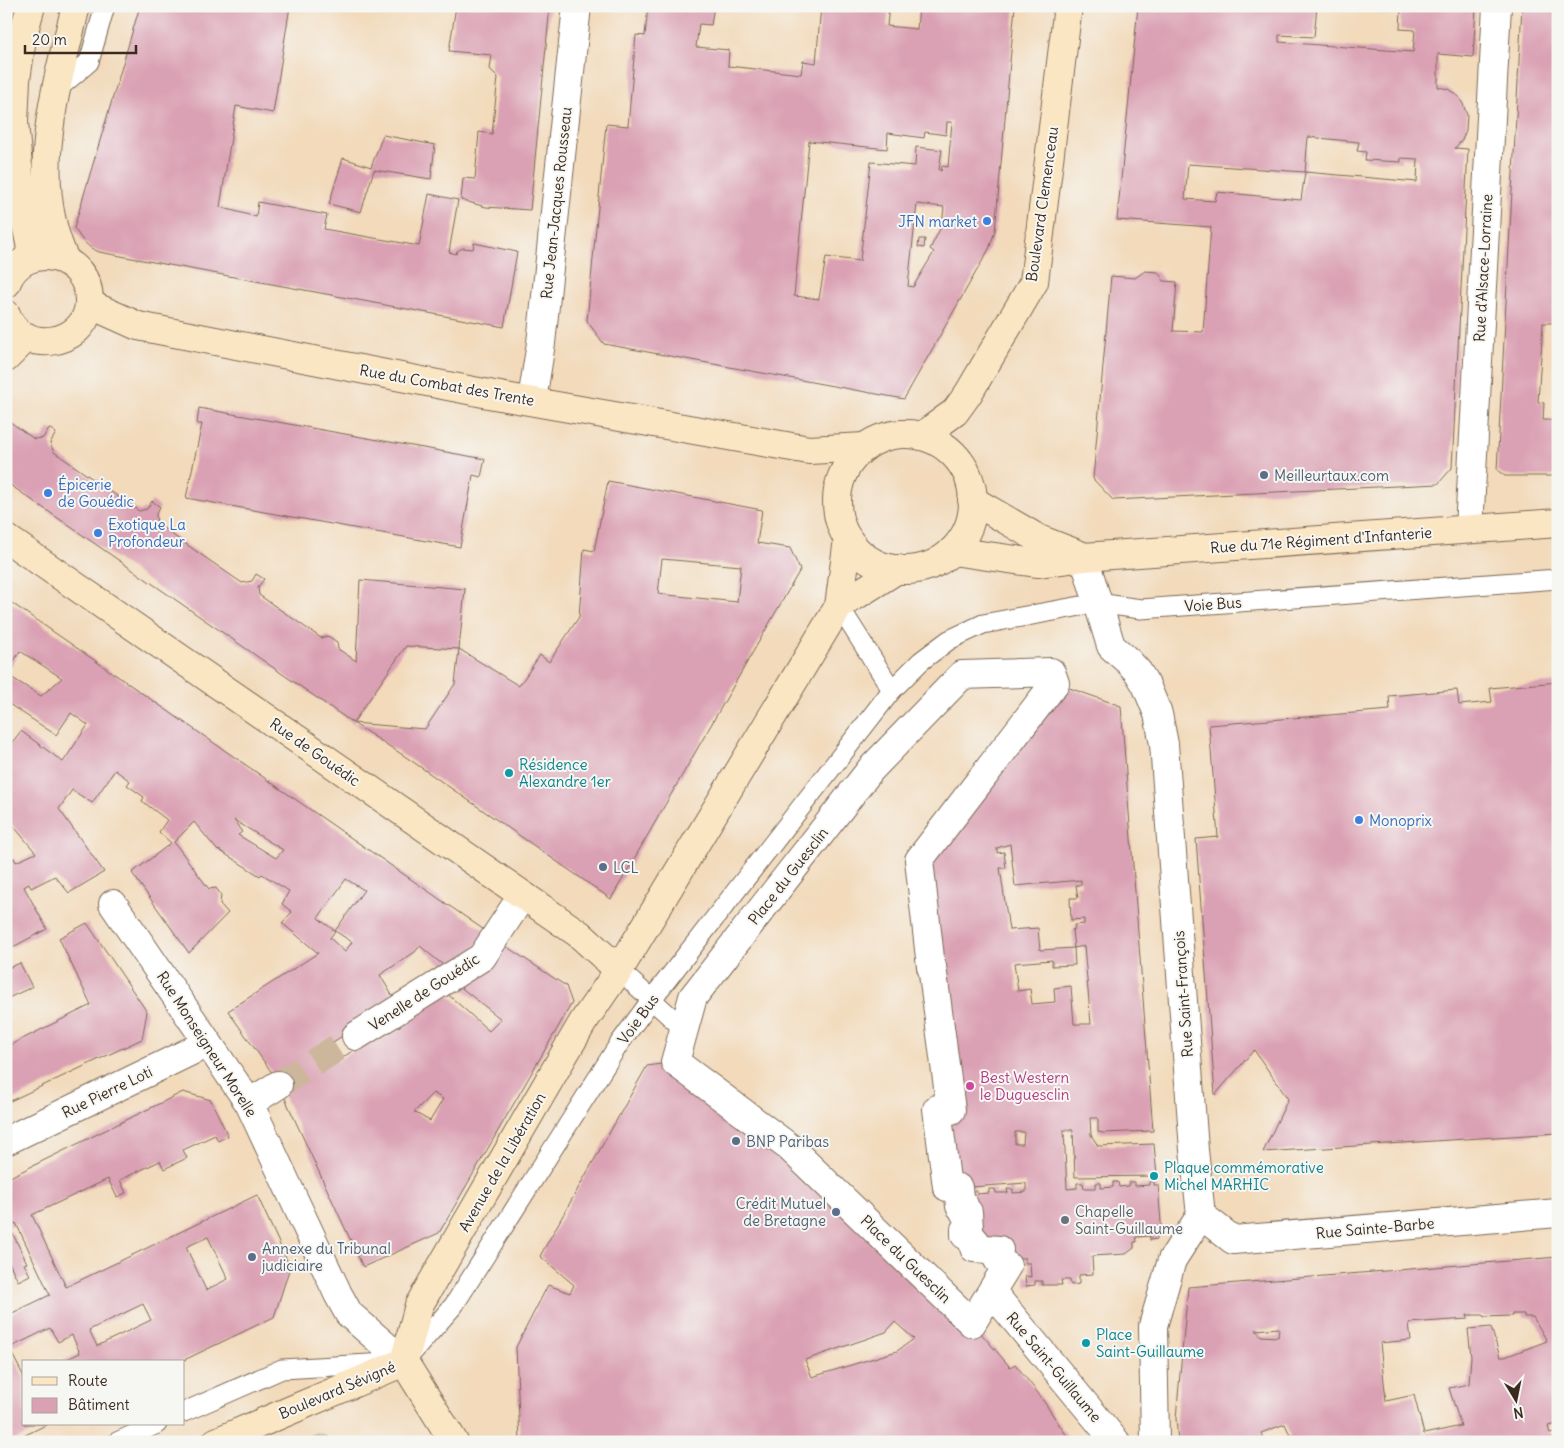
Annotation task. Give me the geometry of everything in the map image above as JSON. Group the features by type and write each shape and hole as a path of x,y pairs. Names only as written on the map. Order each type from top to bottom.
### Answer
{"main road":[{"path":"28,259 31,248 12,152 16,80 22,38 32,6"},
{"path":"65,260 58,244 47,195 47,147 55,91 76,6"},
{"name":"Boulevard Clemenceau","path":"922,436 955,412 968,394 1034,282 1068,6"},
{"path":"6,284 8,278 28,259 40,256 53,256 65,260 80,272 88,289 89,304 80,326 63,338 50,342 38,341 27,337 16,329 6,314"},
{"name":"Rue du Combat des Trente","path":"89,304 138,326 494,394 809,450 865,447"},
{"path":"6,358 27,337"},
{"name":"Boulevard Clemenceau","path":"948,450 955,412"},
{"path":"902,434 922,436 948,450 961,464 970,481 971,519 963,536 952,551 936,563 917,568 898,569 878,565 861,554 848,539 840,522 837,504 838,486 844,471 853,458 865,447 889,436 902,434"},
{"path":"809,450 838,486"},
{"path":"972,500 1038,540 1084,557"},
{"name":"Rue du 71e Régiment d'Infanterie","path":"952,551 1037,563 1084,557 1558,523"},
{"name":"Rue de Gouédic","path":"6,538 579,934 619,970"},
{"path":"619,970 839,606 848,539"},
{"path":"839,606 898,569"},
{"name":"Avenue de la Libération","path":"404,1362 419,1305 583,1022 619,970"},
{"path":"404,1362 454,1442"},
{"name":"Boulevard Sévigné","path":"216,1442 404,1362"}],"street":[{"name":"Rue Jean-Jacques Rousseau","path":"532,400 541,344 577,6"},
{"name":"Rue d'Alsace-Lorraine","path":"1469,530 1496,6"},
{"name":"Rue Saint-François","path":"1084,557 1111,646 1138,672 1146,685 1158,714 1164,744 1193,1141 1201,1215"},
{"name":"Place du Guesclin","path":"1051,672 1055,683 919,860 931,966 951,1110 948,1110 948,1107 937,1108 947,1187 958,1188 960,1206 964,1205 964,1212 968,1212 969,1228 965,1229 966,1235 969,1234 976,1242 974,1248 1000,1250 997,1254 998,1260 1007,1266 972,1323 789,1147 675,1062 684,1029 693,997 871,769 962,676 1051,672"},
{"name":"Venelle de Gouédic","path":"356,1036 482,957 522,896"},
{"name":"Rue Monseigneur Morelle","path":"113,904 249,1103 349,1314 404,1362"},
{"name":"Rue Pierre Loti","path":"6,1141 208,1043"},
{"path":"249,1103 278,1085"},
{"name":"Rue Sainte-Barbe","path":"1201,1215 1233,1240 1558,1213"},
{"path":"1155,1442 1153,1326 1172,1260 1201,1215"},
{"name":"Rue Saint-Guillaume","path":"992,1292 1116,1442"}],"lane":[{"path":"55,91 89,62 105,6"},
{"name":"Voie Bus","path":"404,1362 454,1305 619,1044 652,1000 892,690 921,661 949,640 983,624 1097,603 1140,609 1558,579"},
{"path":"839,606 892,690"},
{"path":"619,970 684,1029"},
{"path":"185,1412 282,1369 404,1362"},
{"path":"117,1442 153,1426"}],"green space":[{"path":"316,1433 323,1435 331,1442 297,1442"}],"building":[{"path":"140,6 290,6 273,113 236,106 220,207 256,217 258,202 327,215 324,229 419,246 429,194 458,200 449,252 456,254 457,251 463,248 473,249 474,243 517,252 504,327 99,252 83,241 74,228"},
{"path":"456,6 550,6 530,210 486,207 461,200 463,178 475,179 479,132 492,134 498,77 490,69 492,55 449,51"},
{"path":"648,6 714,6 711,25 699,24 696,47 729,50 728,66 801,74 803,61 816,63 821,6 889,6 887,26 917,29 919,6 1015,6 995,231 989,249 904,399 604,344 587,321 606,124 628,126 636,35 645,36","holes":["947,122 952,122 948,167 942,166 941,171 939,170 942,150 916,147 915,166 871,162 860,261 826,257 819,299 794,296 809,141 887,149 888,133 924,138 925,132 946,135","917,204 944,207 942,225 930,249 934,252 913,287 908,286"]},
{"path":"1138,6 1317,6 1314,37 1279,35 1279,42 1413,52 1415,30 1400,29 1401,9 1384,8 1384,6 1476,6 1473,57 1438,54 1438,87 1448,89 1458,96 1467,115 1466,130 1462,140 1455,148 1468,149 1452,468 1438,484 1113,500 1093,479 1111,276 1135,278 1145,271 1158,272 1164,281 1177,282 1173,331 1203,332 1211,227 1117,220","holes":["1308,137 1359,142 1357,151 1366,152 1365,160 1401,162 1401,158 1418,159 1417,182 1305,172","1188,164 1305,172 1301,200 1217,192 1215,201 1185,199"]},
{"path":"1522,6 1558,6 1558,323 1543,323 1538,402 1544,403 1543,420 1558,420 1558,476 1505,476 1497,470"},
{"path":"383,135 435,145 431,179 374,170 361,212 329,204 343,158 371,167"},
{"path":"919,239 925,239 924,248 918,247"},
{"path":"199,408 485,459 481,477 473,475 460,547 186,498 202,424 197,424"},
{"path":"6,419 34,439 43,438 49,428 56,433 50,443 54,452 139,511 147,509 152,501 160,507 156,514 157,524 242,583 252,581 256,574 264,579 258,587 259,595 321,638 328,636 337,642 338,649 356,661 360,580 465,589 459,649 406,646 353,723 6,482"},
{"path":"608,481 762,510 757,543 790,548 800,570 611,899 406,757 353,723 425,729 455,684 459,649 519,686 540,655 549,662 579,617 584,549 594,551","holes":["662,559 741,566 737,602 658,594"]},
{"path":"6,599 490,934 448,969 420,946 415,952 380,975 396,1002 325,1047 336,1062 443,990 489,1031 501,1019 459,986 504,945 566,986 572,1003 439,1233 363,1267 275,1077 228,1011 318,953 282,923 292,912 282,904 289,891 262,874 260,876 218,851 194,822 174,842 209,889 216,888 221,895 220,904 228,913 189,953 132,873 171,843 159,832 167,820 142,801 144,797 127,785 130,781 115,770 92,803 72,790 59,809 104,872 69,893 55,876 31,888 29,884 24,887 47,929 11,948 6,938 6,862 14,858 16,862 36,853 6,817 6,750 21,731 63,762 88,725 71,713 56,735 6,702","holes":["20,651 62,678 41,696 6,674","234,820 283,850 276,858 238,835 242,832","346,879 364,890 335,931 318,918","335,931 352,942 345,952 330,938","433,1093 443,1099 430,1121 414,1112"]},
{"path":"1558,682 1558,1133 1263,1152 1288,1099 1254,1050 1215,1095 1196,839 1218,837 1209,725 1390,710 1389,696 1457,690 1459,705 1492,702 1490,688"},
{"path":"1055,683 1121,706 1153,1131 1098,1132 1098,1118 1090,1118 1091,1135 1098,1146 1154,1144 1157,1176 1075,1177 1073,1130 1064,1130 1067,1189 1077,1188 1077,1183 1083,1183 1084,1188 1096,1188 1096,1183 1101,1183 1101,1188 1113,1187 1113,1182 1118,1182 1119,1187 1129,1186 1129,1182 1135,1182 1135,1186 1149,1185 1149,1182 1154,1181 1154,1185 1158,1185 1162,1235 1157,1235 1157,1239 1150,1240 1150,1236 1136,1237 1137,1242 1134,1242 1134,1248 1126,1254 1092,1256 1093,1274 1079,1275 1079,1284 1071,1285 1070,1280 1061,1280 1062,1285 1042,1285 1042,1281 1035,1281 1035,1285 1026,1286 1025,1276 1031,1277 1030,1263 1025,1263 1025,1258 1013,1258 1012,1245 1010,1245 1009,1240 974,1248 972,1191 977,1191 977,1194 989,1193 989,1189 995,1189 996,1193 1008,1193 1007,1189 1013,1189 1013,1193 1026,1192 1026,1183 958,1188 919,860","holes":["1010,844 1015,886 1081,880 1081,885 1076,885 1078,898 1070,898 1071,920 1084,919 1084,924 1074,925 1075,929 1072,930 1074,948 1040,950 1038,928 1009,930 1000,868 1006,868 1004,852 997,853 997,848","1084,946 1091,1024 1074,1024 1071,986 1054,988 1055,1002 1032,1004 1030,989 1018,991 1014,963 1052,960 1052,966 1075,965 1074,948","1015,1132 1024,1132 1023,1144 1015,1144"]},
{"path":"87,923 147,1012 142,1039 6,1103 6,1047 91,1005 59,938"},
{"path":"20,963 32,987 6,999 6,969"},
{"path":"675,1062 973,1324 1010,1367 1015,1364 1038,1393 1071,1442 520,1442 516,1347 548,1285 570,1293 574,1285 540,1256 647,1066","holes":["895,1322 914,1339 897,1351 812,1377 805,1360 886,1332"]},
{"path":"183,1092 211,1100 228,1136 218,1141 215,1135 183,1150 187,1158 164,1169 160,1161 120,1180 126,1193 117,1197 108,1179 32,1215 66,1287 257,1195 290,1267 274,1317 184,1360 65,1360 80,1353 72,1335 58,1342 50,1328 9,1348 22,1373 22,1426 44,1426 11,1442 6,1442 6,1316 50,1295 16,1223 6,1228 6,1179","holes":["208,1237 228,1279 206,1290 186,1247","143,1304 151,1320 97,1346 89,1330"]},
{"path":"12,1232 27,1263 24,1264 30,1275 18,1281 6,1256 6,1235"},
{"path":"1558,1257 1558,1424 1548,1426 1550,1434 1558,1432 1558,1442 1279,1442 1290,1435 1285,1424 1261,1433 1265,1442 1178,1442 1176,1418 1188,1287","holes":["1512,1314 1524,1314 1524,1317 1533,1317 1547,1341 1505,1357 1500,1357 1491,1327 1468,1329 1471,1357 1469,1384 1449,1388 1461,1426 1424,1434 1414,1395 1386,1401 1380,1343 1411,1340 1409,1323 1468,1319 1467,1315 1483,1315 1484,1317 1512,1316","1279,1328 1278,1337 1261,1336 1256,1330"]}],"tunnel":[{"path":"278,1085 356,1036"}],"place":[{"name":"JFN market","path":"987,221"},
{"name":"Meilleurtaux.com","path":"1264,475"},
{"name":"Épicerie de Gouédic","path":"48,493"},
{"name":"Exotique La Profondeur","path":"98,533"},
{"name":"Résidence Alexandre 1er","path":"509,773"},
{"name":"Monoprix","path":"1359,820"},
{"name":"LCL","path":"603,867"},
{"name":"Best Western le Duguesclin","path":"970,1086"},
{"name":"BNP Paribas","path":"736,1141"},
{"name":"Plaque commémorative Michel MARHIC","path":"1154,1176"},
{"name":"Crédit Mutuel de Bretagne","path":"836,1212"},
{"name":"Chapelle Saint-Guillaume","path":"1065,1220"},
{"name":"Annexe du Tribunal judiciaire","path":"252,1257"},
{"name":"Place Saint-Guillaume","path":"1086,1343"}]}
